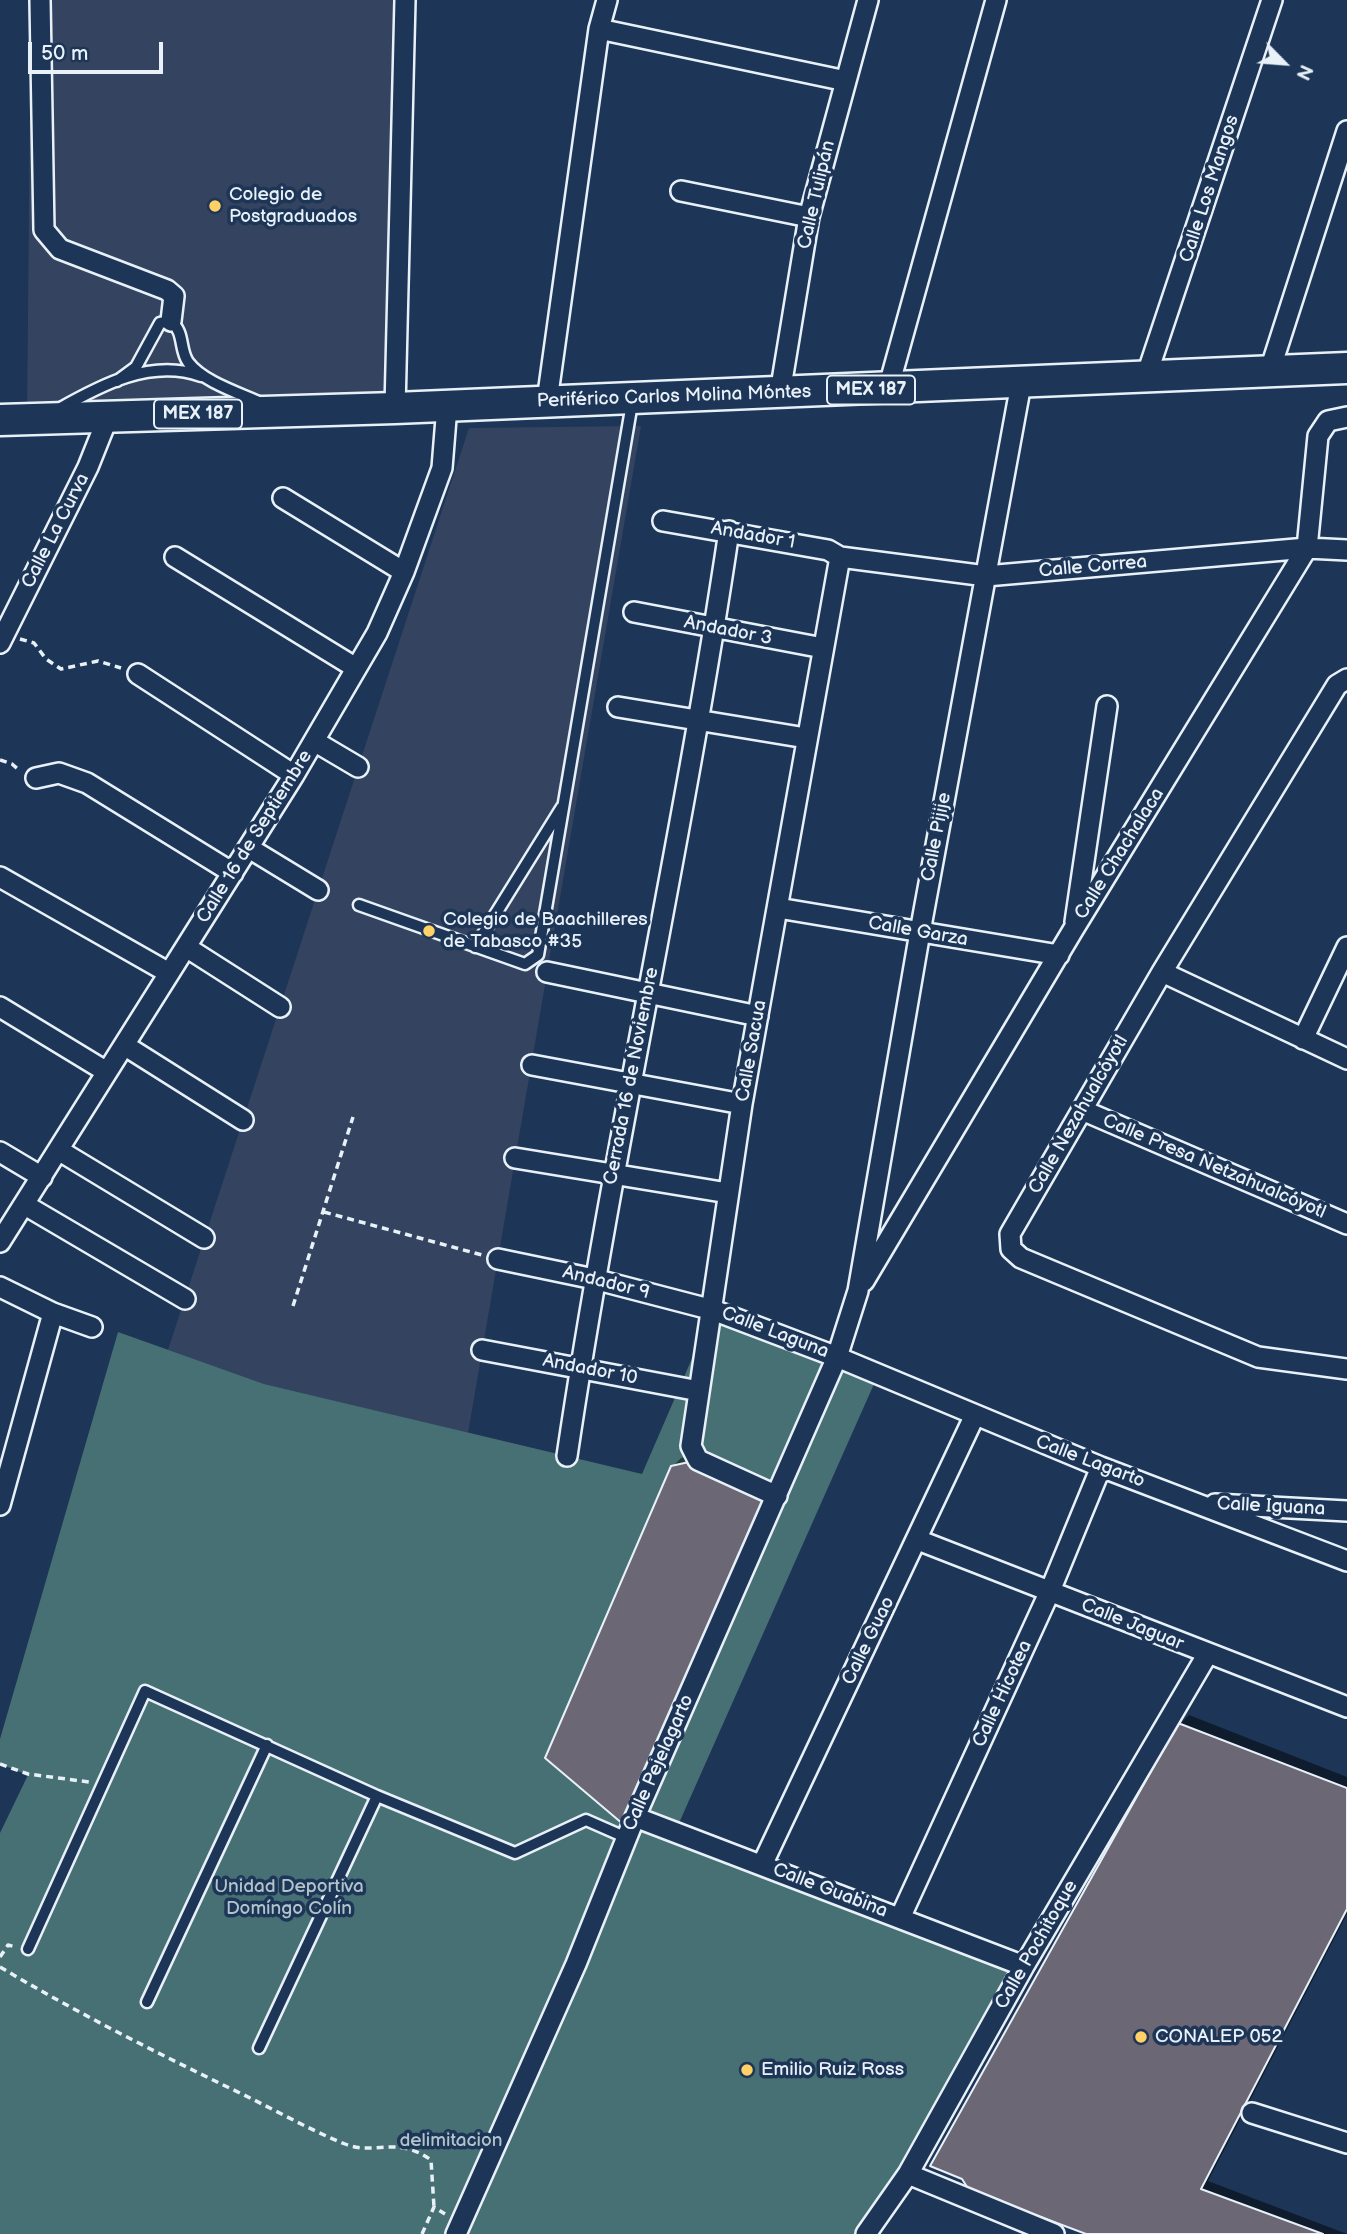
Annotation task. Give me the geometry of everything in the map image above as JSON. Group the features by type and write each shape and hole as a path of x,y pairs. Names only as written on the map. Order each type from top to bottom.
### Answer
{"main road":[{"name":"Periférico Carlos Molina Móntes","path":"0,420 1021,384 1347,368"}],"street":[{"path":"40,0 44,230 60,249 167,290 174,296 172,321"},
{"path":"395,408 405,0"},
{"path":"547,401 599,29 607,0"},
{"name":"Calle Tulipán","path":"780,393 809,218 867,0"},
{"path":"888,389 996,0"},
{"name":"Calle Los Mangos","path":"1146,377 1272,0"},
{"path":"599,29 846,81"},
{"path":"1270,370 1347,131"},
{"path":"681,191 809,218"},
{"name":"Calle Pijije","path":"858,1291 920,932 1021,384"},
{"name":"Calle 16 de Septiembre","path":"0,1242 60,1151 249,848 377,633 404,572 442,468 447,406"},
{"name":"Calle La Curva","path":"2,639 88,467 108,417"},
{"name":"Calle Chachalaca","path":"858,1291 1073,930 1307,548 1318,436 1328,421 1347,417"},
{"path":"283,498 404,572"},
{"name":"Andador 1","path":"663,521 834,551 840,557"},
{"name":"Cerrada 16 de Noviembre","path":"567,1456 594,1279 715,629 729,531"},
{"name":"Calle Correa","path":"840,557 986,576 1307,548 1347,550"},
{"path":"175,557 356,668"},
{"name":"Calle Sacua","path":"777,1496 698,1460 691,1446 742,1104 840,557"},
{"name":"Andador 3","path":"634,612 823,648"},
{"path":"138,674 294,775"},
{"name":"Calle Nezahualcóyotl","path":"1347,680 1337,685 1161,972 1010,1234 1011,1249 1021,1258 1258,1357 1347,1369"},
{"path":"618,706 806,738"},
{"path":"1073,930 1107,706"},
{"path":"314,741 358,767"},
{"path":"36,778 59,773 87,783 233,873"},
{"path":"249,848 318,890"},
{"path":"0,877 169,973"},
{"name":"Calle Garza","path":"778,908 1059,955"},
{"path":"186,947 280,1007"},
{"path":"1303,1039 1347,947"},
{"path":"547,972 758,1016"},
{"path":"1161,972 1347,1059"},
{"path":"0,1007 107,1072"},
{"path":"124,1045 243,1120"},
{"path":"532,1065 742,1104"},
{"name":"Calle Presa Netzahualcóyotl","path":"1082,1110 1347,1224"},
{"path":"60,1151 204,1238"},
{"path":"0,1152 42,1177"},
{"path":"515,1158 728,1193"},
{"path":"25,1205 185,1299"},
{"name":"Andador 9","path":"498,1259 594,1279 713,1310"},
{"path":"0,1287 54,1313 92,1327"},
{"name":"Calle Pejelagarto","path":"458,2229 576,1964 635,1817 837,1357 858,1291"},
{"name":"Calle Laguna","path":"713,1310 837,1357"},
{"path":"0,1505 54,1313"},
{"name":"Andador 10","path":"482,1350 699,1391"},
{"name":"Calle Lagarto","path":"837,1357 974,1417 1347,1561"},
{"name":"Calle Guao","path":"762,1865 974,1417"},
{"name":"Calle Hicotea","path":"901,1918 1050,1591 1101,1467"},
{"name":"Calle Iguana","path":"1196,1503 1347,1511"},
{"name":"Calle Jaguar","path":"918,1540 1207,1655 1347,1707"},
{"name":"Calle Pochitoque","path":"866,2234 908,2174 1024,1966 1207,1655"},
{"name":"Calle Guabina","path":"635,1817 1024,1966"},
{"path":"1252,2113 1347,2143"},
{"path":"908,2174 1054,2234"}],"lane":[{"path":"117,381 136,367 160,323 172,321 180,332 186,359 195,369 278,411"},
{"path":"42,419 117,381 150,370 169,368 218,382"},
{"path":"359,905 525,964 538,955 632,399"},
{"path":"475,947 566,801"},
{"path":"28,1949 145,1691 377,1796 515,1853 586,1820 627,1838"},
{"path":"147,2002 267,1745"},
{"path":"259,2048 377,1796"}],"path":[{"path":"2,639 34,643 46,659 61,669 99,661 138,674"},
{"path":"293,1306 353,1118"},
{"path":"323,1212 498,1259"},
{"path":"0,1763 28,1774 102,1783"},
{"path":"0,1957 8,1945 28,1949"},
{"path":"0,1967 110,2028 348,2145 401,2145 417,2150 431,2160 434,2207 422,2234"},
{"path":"434,2207 458,2229"}],"shaded area":[{"name":"Colegio de Postgraduados","path":"31,0 405,0 395,408 27,419"},
{"name":"Colegio de Baachilleres de Tabasco #35","path":"641,426 468,1433 264,1384 168,1350 469,428"}],"green space":[{"name":"Unidad Deportiva Domíngo Colín","path":"713,1310 878,1375 675,1832 1024,1966 866,2234 0,2234 0,1833 28,1775 0,1764 0,1739 118,1332 264,1384 642,1474"}],"building":[{"path":"698,1460 777,1496 630,1830 545,1758 671,1466"},
{"name":"CONALEP 052","path":"1178,1723 1347,1788 1347,1909 1201,2189 1323,2234 1086,2234 969,2190 962,2179 930,2166"}],"place":[{"name":"Colegio de Postgraduados","path":"215,206"},
{"name":"Colegio de Baachilleres de Tabasco #35","path":"429,931"},
{"name":"CONALEP 052","path":"1141,2037"},
{"name":"Emilio Ruiz Ross","path":"747,2070"}],"park label":[{"name":"delimitacion","path":"451,2141"}]}
